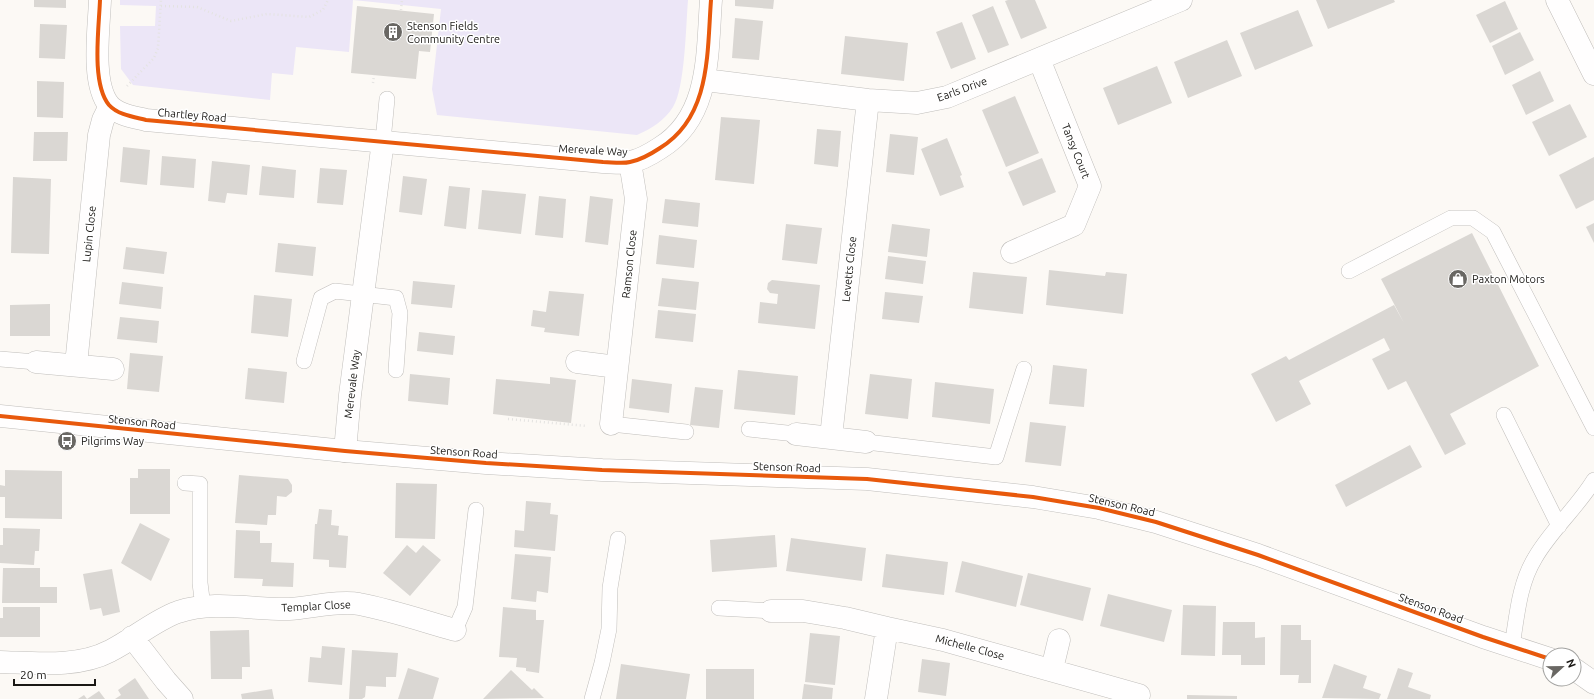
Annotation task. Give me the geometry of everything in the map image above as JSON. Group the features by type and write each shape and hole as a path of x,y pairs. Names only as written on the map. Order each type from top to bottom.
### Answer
{"street":[{"path":"100,0 98,78 103,95 110,106"},
{"name":"Merevale Way","path":"345,451 350,394 383,141 603,162 630,162 650,155 668,144 686,126 698,104 705,80 711,0"},
{"name":"Earls Drive","path":"705,80 868,100 917,103 947,97 1181,0"},
{"path":"1557,0 1594,74"},
{"name":"Tansy Court","path":"1012,252 1074,225 1090,186 1039,58"},
{"name":"Levetts Close","path":"831,437 868,100"},
{"name":"Chartley Road","path":"110,106 127,116 146,120 383,141"},
{"name":"Lupin Close","path":"76,365 98,135 110,106"},
{"name":"Ramson Close","path":"611,424 636,199 630,162"},
{"path":"36,362 113,369"},
{"path":"577,362 617,367"},
{"name":"Stenson Road","path":"0,416 345,451 602,470 867,479 1033,497 1099,508 1156,522 1258,555 1542,655"},
{"path":"796,434 866,442"},
{"name":"Templar Close","path":"0,662 59,663 83,660 109,652 158,620 179,612 203,607 245,606 289,609 357,603 455,630"},
{"name":"Michelle Close","path":"771,611 803,611 845,618 943,640 1052,669 1140,695"},
{"path":"876,699 887,628"},
{"path":"132,637 182,699"},
{"path":"1052,669 1059,640"},
{"path":"1582,665 1594,666"},
{"path":"1582,674 1594,682"}],"lane":[{"path":"383,141 388,99"},
{"path":"1349,271 1451,218 1472,218 1493,232 1594,428"},
{"path":"304,361 321,298 335,291 396,298 400,313 396,370"},
{"path":"0,359 36,362"},
{"path":"866,442 996,457 1024,368"},
{"path":"1504,415 1559,526"},
{"path":"611,424 686,432"},
{"path":"749,429 796,434"},
{"path":"1512,646 1520,592 1534,558 1585,494 1594,480"},
{"path":"185,483 200,484 200,583 203,607"},
{"path":"455,630 465,607 476,510"},
{"path":"592,699 602,663 609,629 610,588 618,540"},
{"path":"718,608 771,611"}],"path":[{"path":"110,106 154,58 158,48 161,0"},
{"path":"161,6 197,7 231,21 267,14 309,17 323,10 328,0"},
{"path":"401,10 402,0"},
{"path":"508,419 598,427 611,424"}],"shaded area":[{"path":"120,0 353,0 349,52 296,47 293,75 272,73 270,100 133,85 121,69 120,26 155,26 156,6 120,5"},
{"path":"353,0 688,0 686,40 677,98 670,112 662,120 637,135 437,115 432,89 441,9"}],"building":[{"path":"34,0 66,0 66,8 34,7"},
{"path":"735,0 774,0 773,9 735,6"},
{"path":"1035,0 1047,28 1021,39 1005,1"},
{"path":"1316,0 1394,0 1395,2 1328,29"},
{"path":"1505,1 1518,29 1490,43 1476,15"},
{"name":"Stenson Fields Community Centre","path":"357,6 434,14 430,52 419,51 416,79 351,73"},
{"path":"993,6 1009,45 988,53 972,15"},
{"path":"1298,10 1313,46 1255,70 1240,33"},
{"path":"735,18 763,21 759,60 732,58"},
{"path":"962,22 976,59 951,69 936,32"},
{"path":"40,24 67,25 65,59 39,58"},
{"path":"1520,32 1534,60 1505,75 1492,46"},
{"path":"845,36 908,43 904,81 841,74"},
{"path":"1227,40 1242,76 1188,98 1174,62"},
{"path":"1157,66 1172,103 1118,125 1103,88"},
{"path":"1540,71 1554,101 1526,115 1512,85"},
{"path":"37,81 64,82 63,118 37,117"},
{"path":"1015,96 1039,153 1006,167 982,110"},
{"path":"1570,104 1587,137 1549,156 1532,122"},
{"path":"721,117 760,120 754,184 715,180"},
{"path":"817,129 841,131 838,167 814,164"},
{"path":"34,132 68,132 67,161 33,161"},
{"path":"890,134 918,137 914,175 886,172"},
{"path":"947,138 962,175 960,176 964,187 940,196 921,149"},
{"path":"123,147 150,150 147,185 120,182"},
{"path":"162,156 196,159 194,188 160,185"},
{"path":"1594,157 1594,200 1576,209 1559,175"},
{"path":"1042,158 1056,192 1023,206 1008,172"},
{"path":"212,161 250,165 247,195 227,193 225,203 208,201"},
{"path":"262,166 296,170 294,198 259,195"},
{"path":"320,168 347,170 343,205 317,203"},
{"path":"403,176 427,179 422,215 399,212"},
{"path":"13,177 51,179 49,254 11,253"},
{"path":"449,186 470,188 466,229 444,226"},
{"path":"482,190 526,194 521,234 478,229"},
{"path":"539,196 566,199 563,238 535,235"},
{"path":"590,196 613,199 608,245 585,242"},
{"path":"665,199 700,203 698,227 662,223"},
{"path":"1594,223 1594,243 1586,227"},
{"path":"786,224 822,228 817,264 782,260"},
{"path":"892,224 930,229 927,257 888,252"},
{"path":"1472,233 1539,366 1450,414 1466,444 1445,455 1406,381 1388,390 1372,359 1390,350 1384,338 1299,381 1311,404 1276,422 1251,374 1286,356 1289,360 1394,305 1404,323 1381,279"},
{"path":"659,235 697,240 694,268 656,264"},
{"path":"278,243 316,247 313,276 275,272"},
{"path":"126,247 167,252 164,274 123,269"},
{"path":"888,256 926,261 923,284 885,279"},
{"path":"1049,270 1105,276 1106,272 1127,274 1123,314 1046,305"},
{"path":"973,272 1027,277 1023,314 969,308"},
{"path":"662,278 699,282 696,310 658,306"},
{"path":"772,280 820,285 815,329 758,323 760,302 777,304 778,294 770,293 767,289 768,283"},
{"path":"413,281 455,285 452,308 411,304"},
{"path":"122,282 163,287 161,309 119,304"},
{"path":"549,291 584,294 579,336 544,332 545,328 531,326 533,310 546,312"},
{"path":"885,292 923,296 919,323 882,319"},
{"path":"254,295 292,299 288,337 251,333"},
{"path":"50,304 50,336 10,336 10,305"},
{"path":"658,310 696,314 693,342 655,338"},
{"path":"120,317 159,321 157,343 117,339"},
{"path":"419,332 455,336 453,355 417,351"},
{"path":"130,353 163,356 159,392 127,389"},
{"path":"1053,365 1087,369 1084,407 1049,404"},
{"path":"248,368 287,372 284,403 245,399"},
{"path":"738,370 798,376 795,415 734,409"},
{"path":"410,374 450,378 448,405 408,401"},
{"path":"870,374 912,379 908,419 865,414"},
{"path":"550,377 576,380 571,423 493,414 496,379 550,384"},
{"path":"632,379 672,384 669,413 629,408"},
{"path":"935,382 994,389 990,424 932,417"},
{"path":"695,387 723,390 719,428 690,425"},
{"path":"1030,422 1066,426 1061,466 1025,462"},
{"path":"1410,445 1422,467 1346,507 1335,485"},
{"path":"138,469 170,469 170,514 130,514 130,478 138,478"},
{"path":"5,470 62,471 62,519 5,518 5,497 0,497 0,485 5,486"},
{"path":"239,475 288,479 292,485 292,492 286,497 277,496 276,515 268,515 267,525 235,523"},
{"path":"396,483 437,484 435,539 395,538"},
{"path":"526,501 551,503 550,514 558,515 555,551 514,547 515,530 524,531"},
{"path":"319,509 332,510 331,525 339,526 338,535 348,536 346,568 329,567 329,560 313,559 315,524 317,524"},
{"path":"140,523 170,539 151,581 121,563"},
{"path":"3,528 40,529 39,551 35,551 34,565 0,563 0,545 3,545"},
{"path":"236,530 260,531 260,543 272,543 271,562 294,563 293,587 262,586 263,579 234,578"},
{"path":"775,535 777,567 712,572 710,540"},
{"path":"791,538 866,548 862,581 786,571"},
{"path":"407,545 416,553 423,545 441,560 410,596 383,573"},
{"path":"515,554 551,557 548,593 537,591 536,602 511,599"},
{"path":"886,554 948,562 944,595 882,587"},
{"path":"962,561 1023,576 1016,607 955,592"},
{"path":"3,568 40,568 40,587 57,587 57,603 2,603"},
{"path":"112,569 120,612 103,616 101,608 90,610 83,574"},
{"path":"1028,573 1091,588 1083,621 1020,605"},
{"path":"1108,594 1172,610 1164,642 1100,626"},
{"path":"1183,605 1216,606 1215,656 1181,655"},
{"path":"3,607 40,607 40,637 0,637 0,618 3,618"},
{"path":"503,607 536,610 536,620 544,620 539,673 526,671 526,668 516,667 517,658 499,657"},
{"path":"1223,622 1255,622 1255,638 1265,637 1265,665 1241,665 1241,655 1222,655"},
{"path":"1281,625 1301,625 1301,640 1311,640 1311,683 1298,683 1299,675 1280,675"},
{"path":"249,630 250,667 242,667 242,679 211,679 210,631"},
{"path":"810,633 840,636 835,685 805,682"},
{"path":"322,646 345,648 342,685 308,682 310,657 321,658"},
{"path":"352,650 398,653 396,677 386,677 386,687 366,686 365,697 362,699 349,699"},
{"path":"922,659 950,663 946,696 918,692"},
{"path":"621,664 690,674 686,699 616,699"},
{"path":"1334,664 1367,676 1363,688 1381,694 1379,699 1322,698"},
{"path":"408,668 439,678 433,699 398,699"},
{"path":"1398,668 1413,673 1408,687 1431,695 1430,699 1387,699"},
{"path":"706,669 754,669 754,699 706,699"},
{"path":"511,670 532,690 534,688 544,698 483,699"},
{"path":"135,678 149,699 115,699 121,695 118,690"},
{"path":"804,684 833,688 832,699 802,699"},
{"path":"272,689 274,699 242,699 241,694"},
{"path":"99,691 105,699 87,699"},
{"path":"84,695 87,699 78,699"},
{"path":"1187,695 1237,696 1237,699 1187,699"}],"cycle path":[{"path":"100,0 97,55 100,83 103,95 109,105 126,115 146,120 620,163 638,160 657,150 677,135 689,119 697,102 707,62 711,0"},
{"path":"0,416 345,451 486,463 602,470 867,479 1033,497 1099,508 1156,522 1258,555 1483,637 1542,656"}],"place":[{"name":"Stenson Fields Community Centre","path":"393,32"},
{"name":"Paxton Motors","path":"1458,279"},
{"name":"Pilgrims Way","path":"67,441"}]}
